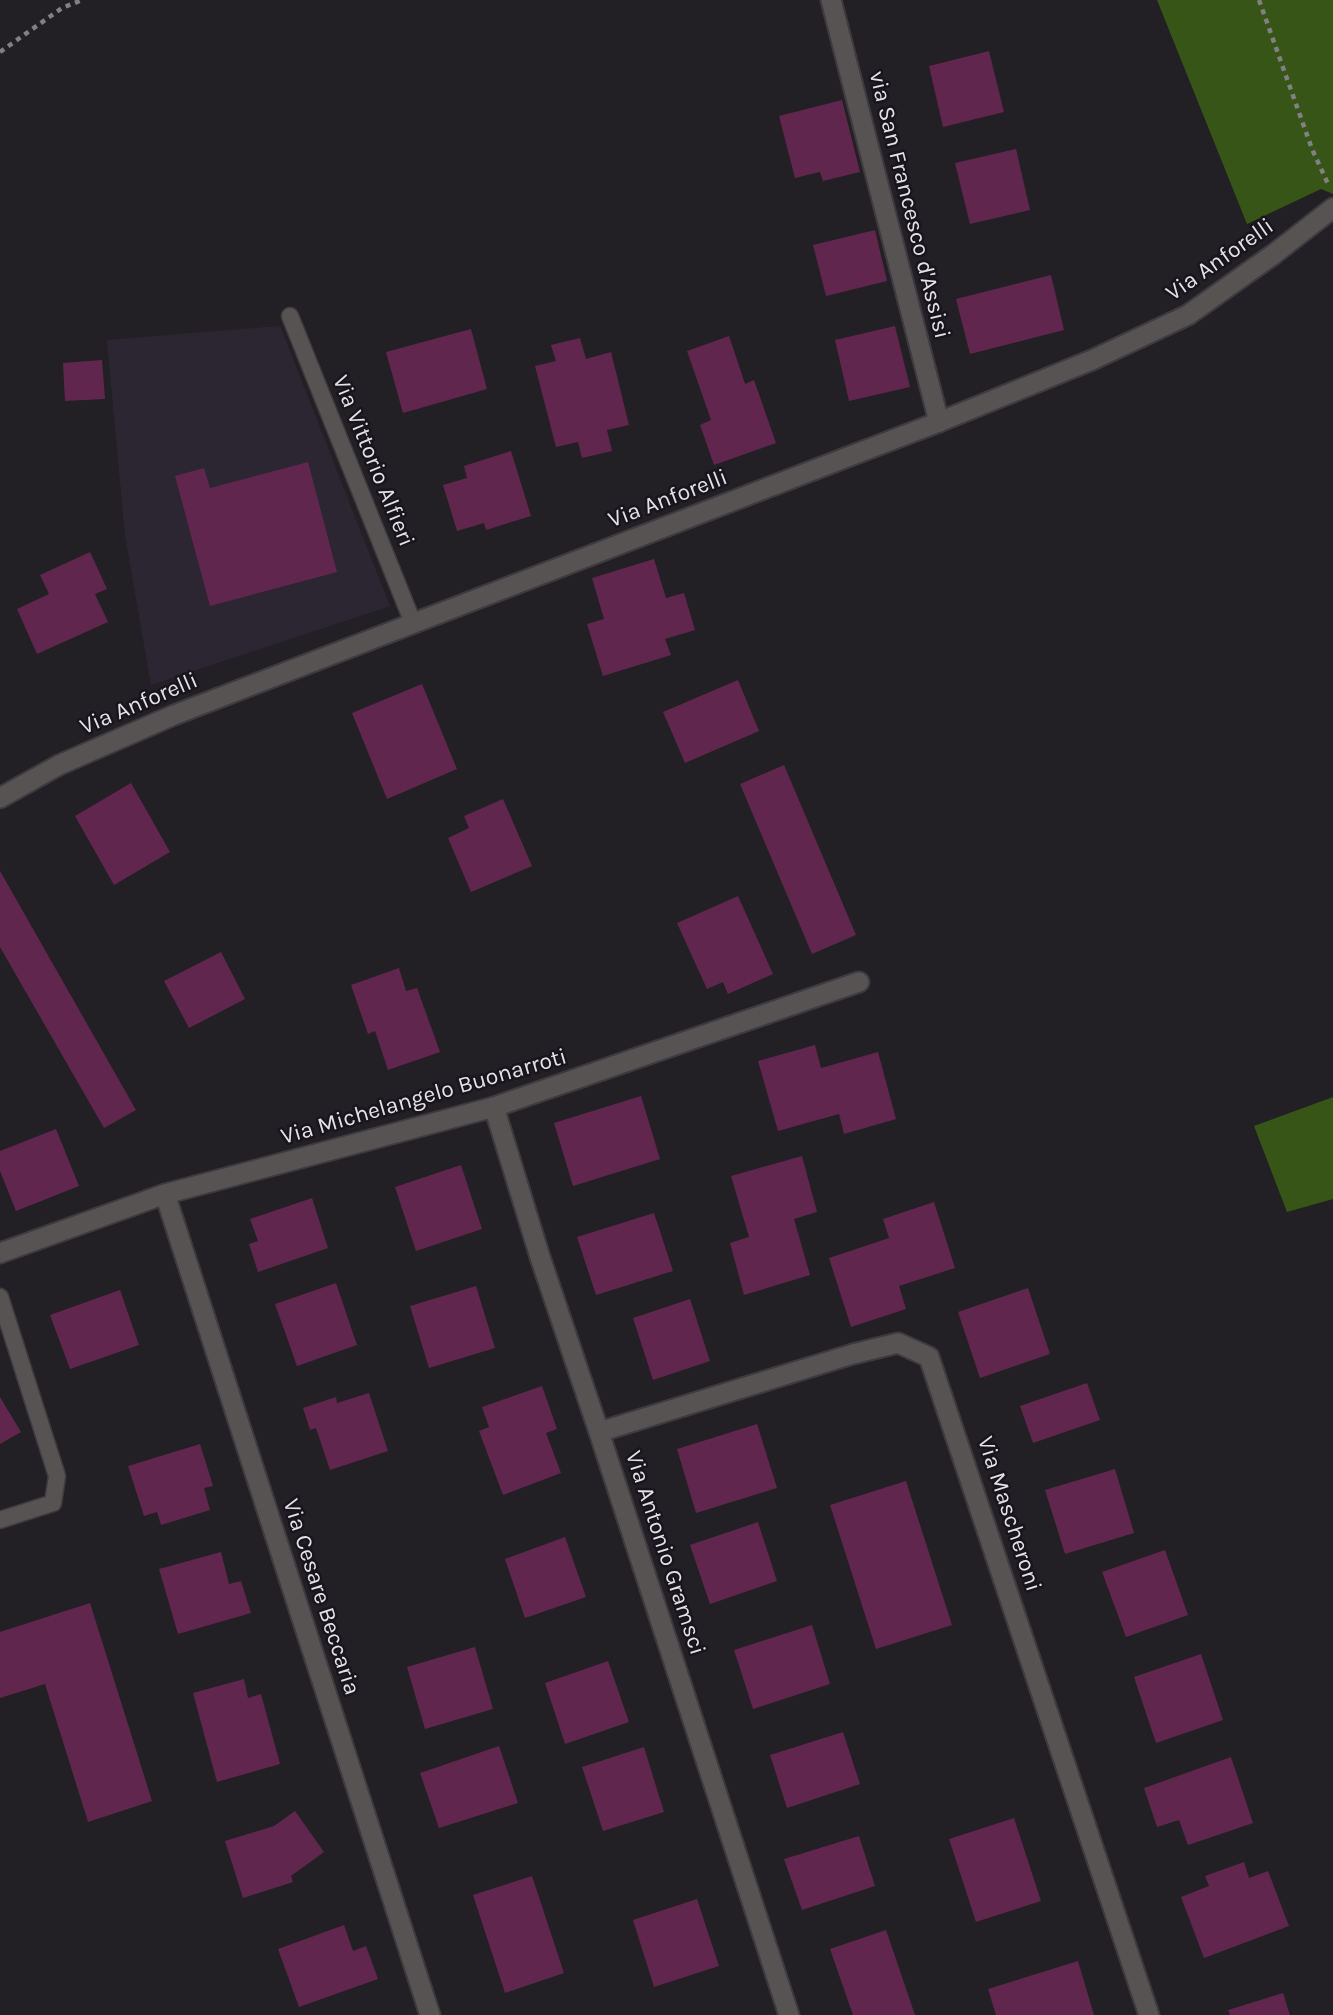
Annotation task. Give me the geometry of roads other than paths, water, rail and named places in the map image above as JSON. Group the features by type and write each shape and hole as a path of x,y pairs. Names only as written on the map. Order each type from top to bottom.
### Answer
{"street":[{"name":"via San Francesco d'Assisi","path":"831,0 939,422"},
{"name":"Via Anforelli","path":"0,798 59,765 174,715 939,422 1092,360 1188,315 1333,208"},
{"name":"Via Michelangelo Buonarroti","path":"0,1253 165,1194 494,1107 859,982"},
{"name":"Via Antonio Gramsci","path":"494,1107 540,1257 789,2015"},
{"name":"Via Cesare Beccaria","path":"165,1194 429,2015"},
{"name":"Via Mascheroni","path":"599,1432 853,1353 898,1343 929,1357 1149,2015"}],"lane":[{"name":"Via Vittorio Alfieri","path":"290,316 413,623"},
{"path":"0,1297 57,1476 53,1503 0,1520"}]}
